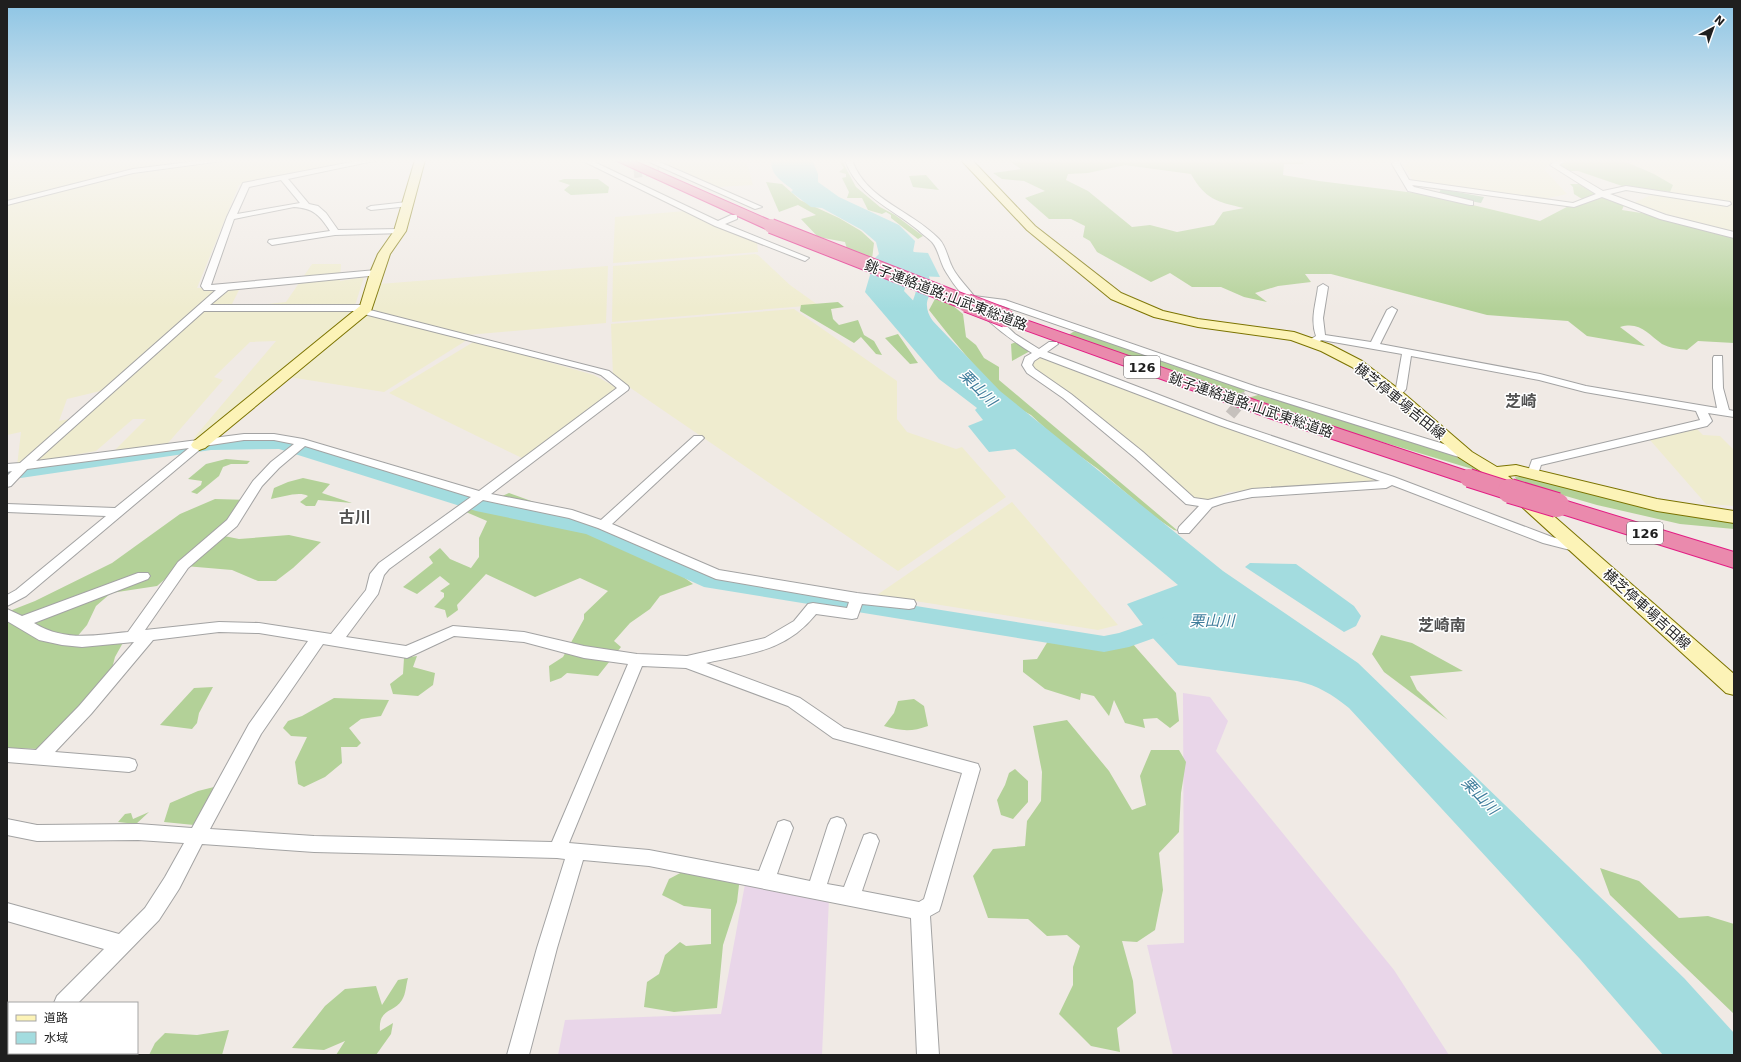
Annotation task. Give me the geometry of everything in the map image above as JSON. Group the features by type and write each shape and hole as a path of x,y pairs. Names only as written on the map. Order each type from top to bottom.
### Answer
{"highway":[{"name":"銚子連絡道路;山武東総道路","path":"734,210 772,226 1006,318 1264,410 1469,478 1734,560"}],"main road":[{"path":"198,445 364,309 384,254 400,231 406,210"},
{"name":"横芝停車場吉田線","path":"1014,210 1042,238 1107,290 1127,302 1159,314 1180,319 1316,340 1357,364 1396,394 1466,455 1494,472 1734,687"},
{"path":"1494,472 1516,470 1657,504 1734,517"}],"street":[{"path":"235,210 206,286 207,288 376,273"},
{"path":"231,218 272,210"},
{"path":"318,210 323,212 335,233"},
{"path":"687,210 718,224 805,258"},
{"path":"748,211 753,210"},
{"path":"895,210 936,241 950,272 971,298 1011,336 1039,353 1226,419 1548,540 1578,548"},
{"path":"1643,210 1663,217 1734,235"},
{"path":"718,224 734,217"},
{"path":"272,242 335,233 400,231"},
{"path":"7,483 23,466 225,287"},
{"path":"1323,287 1323,296 1318,308 1319,332 1316,340 1374,345 1540,377 1585,389 1729,413"},
{"path":"971,298 1002,302 1071,330 1250,392 1466,455"},
{"path":"202,308 364,309 597,370 605,373 624,388 481,496 384,566 377,574 373,591 335,640"},
{"path":"1374,345 1392,310"},
{"path":"1052,344 1029,359 1027,365 1031,371 1067,396 1139,455 1190,501 1208,504 1252,494 1352,488 1386,484 1390,480"},
{"path":"1396,394 1401,389 1408,352"},
{"path":"1718,358 1718,388 1729,413"},
{"path":"1533,474 1536,463 1703,424 1706,421 1700,408"},
{"path":"7,468 198,445 244,437 274,437 304,442 481,496 572,514 603,525 716,574 857,598 909,604"},
{"path":"603,525 698,438"},
{"path":"133,636 183,565 232,524 257,484 275,465 304,442"},
{"path":"10,597 118,512 198,445"},
{"path":"1184,530 1208,504"},
{"path":"7,508 118,512"},
{"path":"22,622 143,576"},
{"path":"7,614 44,636 62,640 105,640 219,627 252,628 407,652 453,631 524,637 584,652 637,660 687,662 769,643 799,625 813,608 852,614 857,598"},
{"path":"40,757 85,710 149,634"},
{"path":"65,1002 152,914 172,883 255,729 318,638"},
{"path":"518,1055 547,948 567,852 637,660"},
{"path":"7,827 37,833 67,834 138,832 314,844 567,852 649,858 920,911 932,905 972,770 839,733 794,702 687,662"},
{"path":"7,755 129,765"},
{"path":"816,891 837,825"},
{"path":"764,881 784,828"},
{"path":"850,897 870,841"},
{"path":"920,911 928,1055"},
{"path":"7,912 123,945"}],"shaded area":[{"path":"7,210 229,210 197,288 240,288 230,308 286,302 312,264 341,264 340,281 364,277 352,315 205,436 193,439 276,341 250,342 214,377 223,380 168,443 113,452 146,419 133,419 96,451 36,462 117,387 67,399 59,421 74,418 17,466 21,432 7,435"},
{"path":"1653,210 1734,210 1734,236"},
{"path":"685,211 757,242 758,252 613,263 615,217"},
{"path":"755,254 758,255 790,285 818,305 612,322 613,266"},
{"path":"608,266 606,323 467,335 371,311 379,284"},
{"path":"794,309 897,381 897,419 907,432 956,449 962,447 1006,497 898,571 613,376 611,324"},
{"path":"365,314 467,340 384,392 289,377"},
{"path":"475,341 594,375 617,388 524,459 389,393"},
{"path":"1038,356 1381,480 1229,492 1206,502 1193,501 1032,369 1032,360"},
{"path":"1697,429 1703,435 1720,436 1734,450 1734,506 1706,504 1650,440"},
{"path":"1012,502 1118,625 1098,630 877,595"},
{"path":"1183,693 1210,697 1228,721 1216,751 1394,970 1449,1055 1173,1055 1147,945 1184,943"},
{"path":"745,884 829,898 822,1055 558,1055 565,1020 721,1014"}],"green space":[{"path":"806,210 821,210 861,231 874,243 872,259 847,249 845,242 818,237 801,219 816,215"},
{"path":"868,210 885,210 895,215 923,236 918,239 891,218 891,215 886,212 882,214"},
{"path":"1038,210 1111,210 1132,227 1150,225 1177,232 1214,225 1223,212 1236,210 1492,210 1540,221 1562,210 1622,210 1654,215 1734,237 1734,343 1698,341 1687,350 1662,344 1638,327 1620,327 1645,346 1587,336 1568,321 1487,315 1331,274 1305,274 1311,282 1278,286 1255,293 1267,302 1244,297 1221,287 1192,287 1170,273 1151,282 1097,252 1090,241 1083,237 1085,226 1071,219 1049,219"},
{"path":"936,297 946,300 963,314 966,337 976,345 984,358 999,367 999,380 1178,531 1174,530 1152,515 1098,469 1059,441 1031,415 1011,404 989,383 929,310"},
{"path":"838,302 844,307 831,309 833,319 839,325 858,320 864,335 874,341 882,355 876,354 861,337 854,343 800,311 801,305"},
{"path":"1081,331 1238,386 1245,391 1241,396 1067,336 1073,332"},
{"path":"898,334 918,363 910,364 885,338"},
{"path":"1016,342 1032,350 1012,361 1011,344"},
{"path":"1258,395 1271,397 1464,458 1479,471 1289,414 1249,400 1251,397"},
{"path":"226,459 250,461 247,464 231,464 223,467 219,476 197,494 191,492 201,485 202,481 188,479 206,464"},
{"path":"1528,476 1734,520 1734,529 1680,524 1597,505 1517,482 1515,477"},
{"path":"303,478 330,484 322,493 352,503 318,500 315,506 306,506 300,502 308,496 300,494 271,499 274,488"},
{"path":"509,493 598,525 667,565 693,584 660,596 650,609 630,623 614,641 621,647 598,676 567,673 561,678 550,682 549,666 563,657 584,619 584,614 608,591 580,578 535,597 486,574 457,605 458,610 447,618 445,610 434,607 444,597 444,593 440,591 450,584 440,576 417,594 403,587 433,563 429,557 440,548 450,559 471,568 479,557 479,538 487,521 466,512"},
{"path":"215,499 250,500 224,536 239,539 289,535 321,542 293,568 276,581 258,581 232,570 185,566 178,568 157,586 111,593 96,606 87,625 70,645 125,639 115,657 110,676 41,749 7,748 7,612 35,601 112,563 180,514"},
{"path":"1381,635 1412,643 1463,671 1410,676 1417,690 1448,720 1384,672 1372,654"},
{"path":"1048,641 1099,647 1132,643 1176,693 1179,721 1170,728 1157,718 1143,719 1145,728 1125,723 1114,700 1109,716 1094,696 1081,693 1080,700 1045,689 1023,672 1023,660 1037,659"},
{"path":"417,656 413,667 435,673 433,685 418,696 393,694 390,684 403,674 404,658"},
{"path":"213,687 199,713 197,723 192,729 160,725 194,688"},
{"path":"334,698 389,700 381,716 361,719 349,728 361,743 357,747 341,747 342,763 325,777 304,787 298,784 295,762 307,737 291,736 283,728 288,721 302,716"},
{"path":"914,699 924,706 928,726 906,730 884,726 894,713 898,701"},
{"path":"1067,720 1109,771 1132,810 1146,805 1140,776 1151,750 1179,750 1186,762 1181,793 1179,832 1159,853 1163,890 1155,930 1137,942 1122,941 1133,981 1136,1013 1117,1028 1120,1052 1091,1046 1059,1014 1073,985 1073,967 1080,946 1067,935 1047,936 1028,919 988,918 973,876 993,849 1025,846 1027,821 1041,801 1042,772 1033,726"},
{"path":"1015,769 1028,781 1028,802 1013,819 1001,815 997,800 1005,785 1009,773"},
{"path":"214,787 194,825 164,822 170,803 198,791"},
{"path":"149,812 136,824 118,822 125,814 131,813 133,819"},
{"path":"741,868 737,902 723,945 717,1008 674,1012 644,1007 647,982 659,974 665,955 680,942 686,946 711,944 711,909 684,906 662,895 669,879 684,871"},
{"path":"1600,868 1639,881 1679,918 1708,916 1734,924 1734,1014 1610,895"},
{"path":"408,978 402,1000 381,1018 380,1031 393,1023 391,1034 376,1055 336,1055 345,1041 324,1050 292,1048 325,1006 345,989 376,986 382,1005 398,980"},
{"path":"229,1030 222,1055 149,1055 155,1043 165,1033 197,1035"}],"water":[{"name":"栗山川","path":"825,210 866,210 899,225 915,241 913,252 928,253 940,277 918,276 908,280 904,291 1000,391 1223,571 1358,663 1684,978 1734,1033 1734,1055 1663,1055 1580,959 1349,708 1324,691 1305,683 1178,665 1151,636 1143,638 1137,630 1143,625 1127,604 1178,585 1015,449 989,452 968,426 983,420 975,410 977,408 939,379 865,292 875,258 879,254 876,242 862,230"},
{"path":"1250,563 1296,564 1354,606 1361,616 1356,626 1344,632 1245,567"}],"waterway":[{"name":"栗山川","path":"908,253 915,262 922,277 924,288 920,307 923,317 932,331"},
{"path":"7,474 211,445 263,443 281,444 483,507 591,529 704,580 1104,644 1121,641 1166,625"}],"tunnel":[{"path":"1230,415 1247,395"}],"district":[{"name":"芝崎","path":"1521,401"},
{"name":"古川","path":"355,517"},
{"name":"芝崎南","path":"1442,625"}]}
